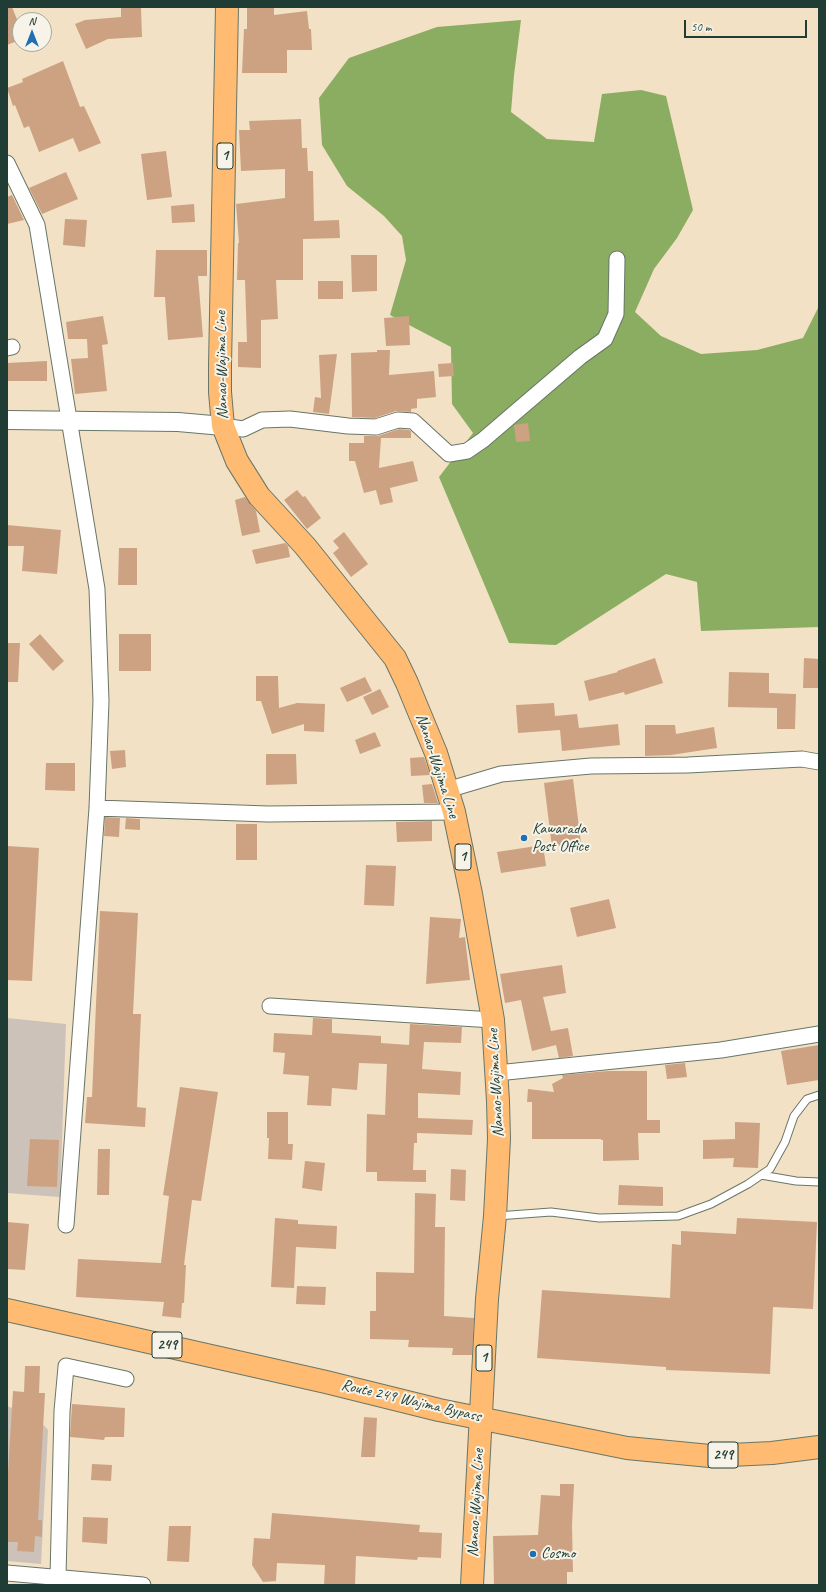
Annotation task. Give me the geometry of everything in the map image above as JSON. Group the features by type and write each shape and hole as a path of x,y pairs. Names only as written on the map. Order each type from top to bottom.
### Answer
{"main road":[{"name":"Nanao-Wajima Line","path":"227,7 220,365 220,392 223,426 237,461 259,496 305,546 395,658 407,683 433,745 454,812 471,894 493,1020 497,1073 499,1139 487,1299 472,1585"},
{"name":"Route 249 Wajima Bypass","path":"7,1310 326,1382 439,1410 628,1448 710,1456 772,1453 819,1447"}],"street":[{"path":"7,163 37,225 97,589 101,701 97,808 66,1225"},
{"path":"7,420 178,422 243,429 262,420 290,419 341,425 376,427 398,420 413,421 449,454 467,451 483,440 580,357 605,339 616,314 617,260"},
{"path":"447,790 501,774 591,766 688,765 802,759 819,762"},
{"path":"97,808 268,814 454,812"},
{"path":"270,1006 493,1020"},
{"path":"497,1073 721,1050 819,1034"},
{"path":"58,1577 62,1411 66,1366 126,1378"},
{"path":"7,1573 58,1577 109,1584 143,1585"}],"lane":[{"path":"494,1216 551,1212 599,1218 678,1216 711,1204 748,1184 770,1169 785,1142 794,1116 807,1098 819,1096"},
{"path":"761,1175 796,1181 819,1182"}],"shaded area":[{"path":"7,1018 66,1024 60,1197 7,1193"},
{"path":"7,1406 37,1418 48,1430 41,1564 7,1561"}],"green space":[{"path":"521,20 511,112 547,139 594,142 602,94 641,90 666,96 693,210 677,238 654,269 635,312 661,336 701,354 757,350 803,338 819,306 819,627 701,631 697,582 666,574 556,645 509,643 439,477 473,433 452,404 451,347 390,315 406,260 402,236 384,216 347,186 322,145 319,98 349,58 437,27"}],"building":[{"path":"7,7 12,7 14,12 12,12 12,43 7,45"},
{"path":"121,8 141,8 142,37 108,39 86,49 75,24 85,20 121,17"},
{"path":"247,8 274,8 274,15 307,11 309,29 311,29 312,50 287,50 287,73 242,73 244,29 247,29"},
{"path":"63,61 80,107 84,106 101,143 79,152 73,138 39,152 29,126 24,128 15,105 13,106 7,88 23,82 22,79"},
{"path":"301,119 302,148 307,148 308,171 313,171 314,221 339,220 340,238 303,239 303,280 276,280 278,319 261,320 261,368 238,367 238,342 247,342 245,280 237,280 239,243 236,204 285,198 285,169 241,171 239,130 250,130 249,121"},
{"path":"166,151 172,197 147,200 141,154"},
{"path":"66,172 78,199 42,214 29,188"},
{"path":"12,195 24,220 7,224 7,197"},
{"path":"194,204 195,222 172,223 171,206"},
{"path":"65,219 87,220 85,247 63,245"},
{"path":"156,250 207,250 207,276 198,276 203,337 168,340 165,297 154,297"},
{"path":"351,255 377,255 377,291 352,292"},
{"path":"318,281 343,281 343,299 318,299"},
{"path":"103,316 108,344 102,345 107,391 75,394 71,359 88,358 87,339 68,339 66,322"},
{"path":"409,316 410,345 386,346 384,318"},
{"path":"377,350 390,350 389,375 434,371 436,397 417,399 417,408 411,409 411,412 396,411 375,418 352,417 351,353 377,352"},
{"path":"337,354 329,414 313,412 315,397 321,398 319,355"},
{"path":"47,361 47,381 7,381 7,363"},
{"path":"453,363 454,376 439,377 438,364"},
{"path":"528,423 530,441 516,442 514,425"},
{"path":"399,429 411,431 411,438 381,438 379,468 413,461 418,481 390,488 393,502 380,505 376,490 364,493 355,461 349,461 349,443 364,443 364,436 378,436"},
{"path":"297,490 303,497 305,496 321,518 307,529 284,500"},
{"path":"245,497 256,511 260,532 242,536 235,500"},
{"path":"7,525 61,530 57,574 22,571 24,546 7,546"},
{"path":"344,532 368,564 351,577 333,553 339,548 333,541"},
{"path":"285,543 288,546 290,557 256,564 252,550"},
{"path":"119,548 137,548 137,585 118,585"},
{"path":"40,634 64,661 53,671 29,644"},
{"path":"119,634 151,634 151,671 119,671"},
{"path":"7,643 20,643 18,682 7,682"},
{"path":"655,658 663,683 625,695 624,692 589,701 584,681 618,672 617,671"},
{"path":"804,658 819,659 818,688 803,688"},
{"path":"729,672 769,673 769,693 796,694 795,729 777,729 777,708 728,707"},
{"path":"256,676 278,676 279,708 297,703 325,704 324,732 304,731 304,724 272,734 261,701 256,701"},
{"path":"365,677 372,691 347,702 340,688"},
{"path":"380,689 389,707 372,715 363,697"},
{"path":"554,703 555,716 577,714 579,728 618,724 620,745 562,751 560,730 518,733 516,705"},
{"path":"645,725 675,725 676,734 714,727 717,748 671,755 645,756"},
{"path":"375,732 381,746 360,754 355,740"},
{"path":"125,750 126,767 112,769 110,751"},
{"path":"266,754 296,754 297,784 266,785"},
{"path":"424,757 430,775 411,776 410,758"},
{"path":"46,763 75,763 75,791 45,790"},
{"path":"573,779 581,843 552,847 544,783"},
{"path":"432,784 438,803 424,803 422,785"},
{"path":"105,817 120,818 119,837 104,836"},
{"path":"126,818 140,819 140,830 125,829"},
{"path":"432,821 432,841 397,842 396,822"},
{"path":"236,824 257,824 257,860 236,860"},
{"path":"543,845 546,866 501,873 497,852"},
{"path":"7,846 39,848 32,981 7,980"},
{"path":"366,865 396,866 394,906 364,905"},
{"path":"609,899 616,928 577,937 570,908"},
{"path":"100,911 138,913 133,1014 141,1014 137,1107 146,1108 145,1127 85,1123 87,1097 92,1097"},
{"path":"430,917 461,919 459,938 465,937 470,980 426,984"},
{"path":"562,965 566,993 543,997 551,1031 568,1028 573,1056 559,1058 556,1045 532,1051 521,1000 505,1003 500,974"},
{"path":"313,1018 332,1019 332,1033 381,1036 381,1043 409,1045 410,1024 462,1027 461,1043 424,1042 422,1069 461,1072 460,1095 418,1093 418,1118 473,1120 472,1135 417,1133 417,1143 414,1143 413,1170 426,1170 426,1182 377,1181 377,1172 366,1172 367,1114 385,1115 387,1064 359,1063 357,1090 332,1088 331,1106 307,1105 309,1076 283,1074 285,1053 273,1052 274,1033 312,1035"},
{"path":"819,1045 819,1080 787,1085 781,1051"},
{"path":"685,1063 687,1077 667,1079 665,1065"},
{"path":"608,1071 647,1071 647,1120 660,1120 660,1133 638,1133 639,1160 603,1161 603,1140 601,1139 532,1139 532,1102 527,1102 528,1089 554,1092 552,1084 563,1078 562,1075"},
{"path":"180,1087 218,1092 201,1201 192,1200 184,1265 186,1265 184,1303 182,1303 181,1318 162,1316 164,1302 76,1297 78,1259 161,1263 169,1196 163,1195"},
{"path":"267,1112 288,1112 288,1144 293,1144 292,1160 268,1159 269,1138 267,1138"},
{"path":"735,1122 760,1123 758,1168 733,1167 734,1158 703,1159 703,1140 735,1139"},
{"path":"30,1139 59,1140 57,1187 27,1186"},
{"path":"98,1149 110,1149 109,1195 97,1195"},
{"path":"305,1161 325,1163 322,1191 302,1188"},
{"path":"451,1169 466,1170 465,1201 450,1200"},
{"path":"619,1185 663,1187 663,1206 618,1205"},
{"path":"415,1193 436,1194 435,1227 445,1227 444,1316 474,1318 472,1355 452,1355 453,1348 408,1347 409,1340 370,1339 370,1311 376,1311 376,1272 414,1273"},
{"path":"275,1218 298,1220 298,1224 337,1226 336,1249 296,1247 294,1288 271,1287"},
{"path":"737,1218 817,1222 813,1309 773,1307 770,1374 666,1370 666,1367 537,1358 542,1290 670,1298 672,1244 681,1245 681,1231 736,1234"},
{"path":"7,1222 29,1224 25,1270 7,1269"},
{"path":"297,1286 326,1287 325,1305 296,1304"},
{"path":"25,1366 40,1366 39,1393 45,1393 38,1520 42,1520 42,1537 35,1536 34,1552 17,1551 18,1542 7,1542 7,1490 13,1391 24,1392"},
{"path":"72,1404 125,1408 124,1437 105,1437 104,1440 70,1437"},
{"path":"364,1417 377,1418 375,1457 361,1457"},
{"path":"92,1464 112,1465 111,1481 91,1480"},
{"name":"Cosmo","path":"560,1484 574,1484 572,1525 573,1572 567,1572 567,1585 494,1585 493,1536 538,1535 541,1495 560,1496"},
{"path":"272,1513 420,1525 419,1532 442,1533 441,1558 418,1557 417,1560 356,1556 355,1585 324,1585 325,1565 277,1563 276,1581 263,1582 252,1565 254,1538 270,1539"},
{"path":"83,1517 108,1518 107,1544 82,1542"},
{"path":"169,1526 191,1526 189,1562 167,1561"}],"place":[{"name":"Kawarada Post Office","path":"524,838"},
{"name":"Cosmo","path":"533,1554"}]}
